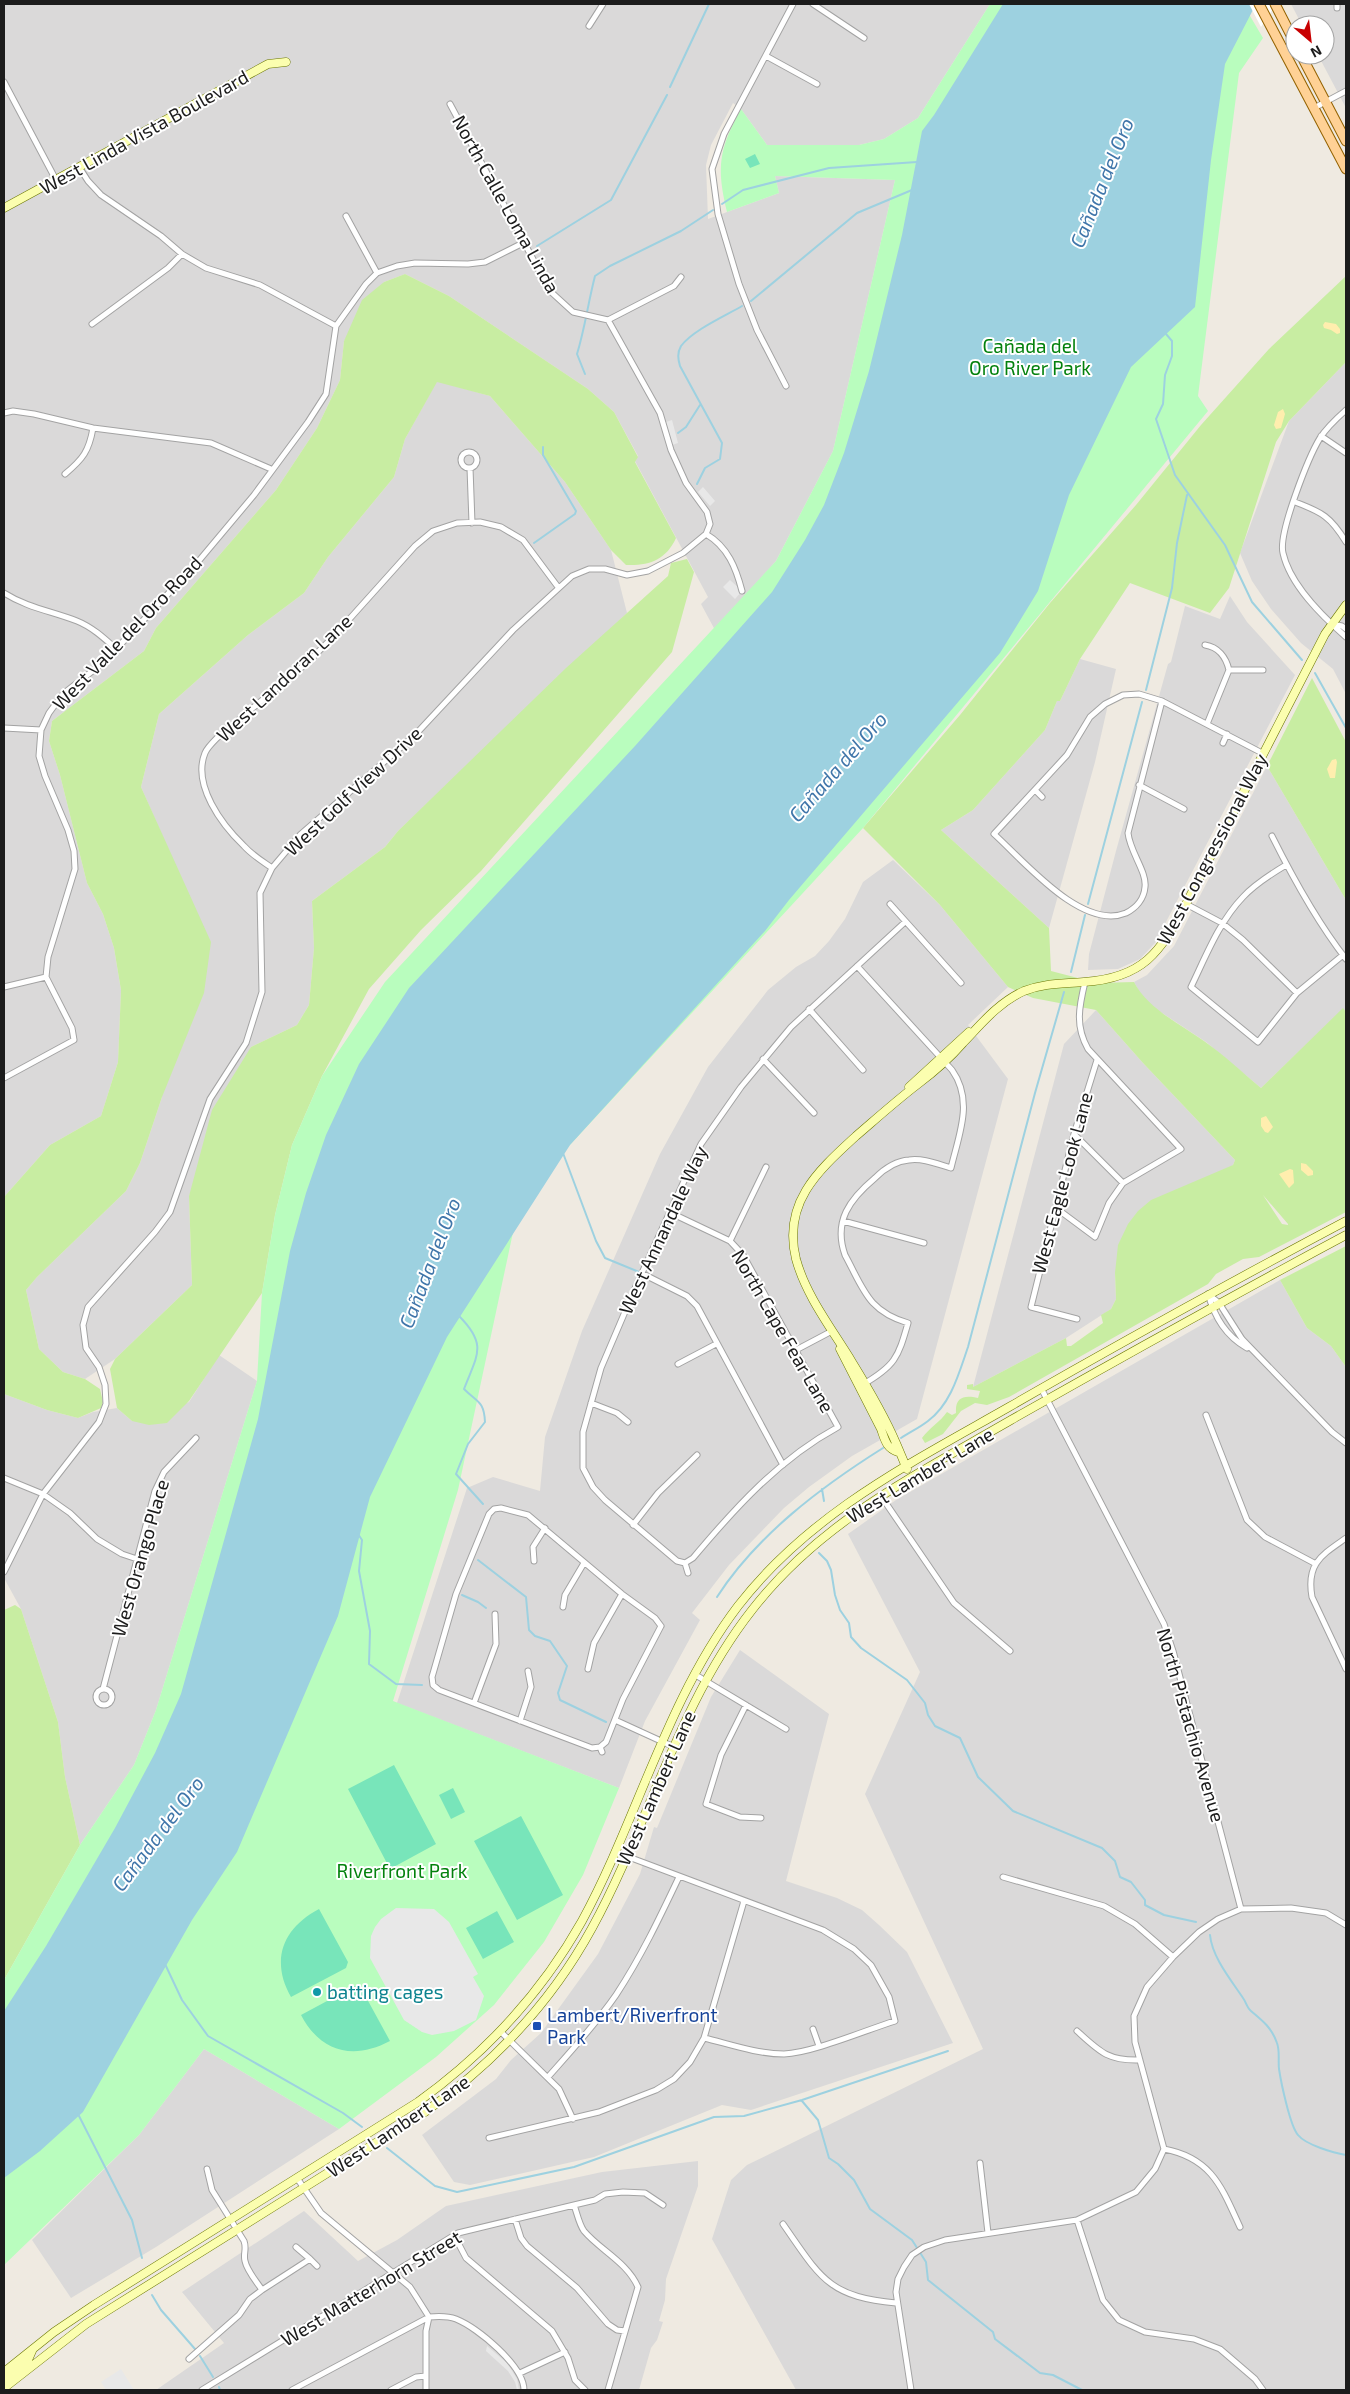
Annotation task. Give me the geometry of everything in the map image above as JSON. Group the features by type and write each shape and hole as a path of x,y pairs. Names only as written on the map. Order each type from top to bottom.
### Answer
{"main road":[{"path":"1259,4 1346,170"},
{"path":"1275,4 1285,24"},
{"name":"West Linda Vista Boulevard","path":"4,208 268,64 286,62"},
{"path":"1306,65 1346,141"},
{"name":"West Congressional Way","path":"912,1477 898,1452 896,1443 806,1282 796,1258 793,1240 796,1212 802,1197 816,1174 1014,996 1034,987 1085,982 1125,974 1155,955 1168,938 1331,624 1346,605"},
{"name":"West Lambert Lane","path":"4,2372 94,2304 418,2102 464,2067 501,2032 541,1985 581,1922 694,1674 710,1646 741,1603 790,1549 838,1509 906,1466 1208,1294 1346,1220"},
{"name":"West Lambert Lane","path":"4,2388 86,2324 425,2112 472,2076 510,2041 542,2004 578,1953 600,1913 705,1679 741,1624 784,1573 829,1532 912,1477 1216,1305 1346,1235"},
{"path":"4,2381 28,2360 32,2349"}],"street":[{"path":"589,26 603,4"},
{"path":"786,386 757,330 739,285 718,214 712,169 724,134 793,4"},
{"path":"813,4 864,38"},
{"path":"766,56 817,84"},
{"path":"4,82 56,180"},
{"path":"1314,108 1346,91"},
{"name":"North Calle Loma Linda","path":"450,104 550,291 573,312 608,320"},
{"path":"79,166 88,182 100,195 161,236 182,254 206,268 260,285 336,326"},
{"path":"346,216 377,273 415,263 468,264 485,262 523,243"},
{"path":"92,324 168,268 182,254"},
{"name":"West Valle del Oro Road","path":"46,977 48,956 74,869 74,852 68,830 45,776 39,756 41,730 49,713 63,694 104,662 115,648 154,611 198,562 254,495 271,469 308,422 326,394 336,326 353,300 377,273"},
{"path":"681,277 674,286 608,320 660,413 671,450 686,483 707,512 710,524 706,534 718,541 727,553 736,569 742,591"},
{"path":"1346,410 1321,436 1311,454 1282,537 1282,551 1285,560 1312,603 1331,624 1346,636"},
{"path":"4,413 13,411 34,414 94,428 211,443 271,469"},
{"path":"65,474 83,460 94,428"},
{"path":"1321,436 1346,453"},
{"path":"470,468 472,523"},
{"path":"1295,502 1324,514 1337,526 1346,542"},
{"name":"West Landoran Lane","path":"272,868 245,848 228,830 210,801 202,778 205,753 217,738 309,661 336,634 415,546 433,531 457,524 472,523 501,528 524,540 558,588"},
{"name":"West Golf View Drive","path":"4,1572 43,1494 99,1422 106,1404 105,1385 99,1367 86,1348 83,1324 88,1307 156,1232 170,1212 210,1099 246,1043 262,992 260,893 272,868 300,836 415,735 513,630 572,576 588,569 604,569 628,575 648,570 683,553 706,534"},
{"path":"4,593 26,606 79,621 97,632 115,648"},
{"path":"1331,624 1342,626 1346,629"},
{"path":"1205,645 1212,646 1218,651 1229,670"},
{"path":"1229,670 1264,670"},
{"path":"1207,724 1229,670"},
{"path":"1162,701 1128,833 1129,845 1145,876 1146,886 1143,898 1137,906 1119,915 1110,916 1088,911 1069,901 994,834 1067,755 1090,717 1105,704 1122,695 1149,696 1162,701 1264,754"},
{"path":"4,728 41,730"},
{"path":"1223,742 1227,734"},
{"path":"1139,785 1184,809"},
{"path":"1035,790 1042,797"},
{"path":"1272,836 1286,864 1345,957 1297,993 1258,1042 1191,987 1222,923 1243,896 1286,864"},
{"path":"890,904 961,983"},
{"path":"1186,904 1222,923 1243,940 1297,993"},
{"path":"1110,916 1110,923"},
{"name":"West Annandale Way","path":"685,1563 677,1561 605,1500 593,1487 583,1468 582,1432 601,1368 636,1286 702,1144 763,1059 809,1008 905,922"},
{"path":"857,966 942,1059 960,1082 965,1103 951,1168 919,1159 908,1160 892,1166 854,1197 847,1208 843,1221 842,1247 870,1301 883,1314 908,1323 899,1354 893,1364 862,1385"},
{"path":"4,987 46,977 72,1028 74,1040 4,1078"},
{"path":"1056,1208 1095,1237 1109,1203 1122,1183 1181,1148 1097,1060 1083,1040 1078,1027 1078,1013 1085,982"},
{"path":"809,1008 863,1070"},
{"path":"763,1059 814,1114"},
{"name":"West Eagle Look Lane","path":"1077,1319 1031,1307 1074,1134 1097,1060"},
{"path":"1074,1134 1122,1183"},
{"path":"730,1241 766,1167"},
{"name":"North Cape Fear Lane","path":"671,1213 730,1241 743,1256 838,1427 814,1441 783,1465"},
{"path":"843,1221 924,1244"},
{"path":"643,1274 687,1296 697,1306 783,1465 746,1497 693,1558 685,1563 688,1573"},
{"path":"1208,1294 1216,1305 1228,1335 1254,1352 1332,1432 1346,1443"},
{"path":"796,1350 832,1331"},
{"path":"678,1364 716,1344"},
{"name":"North Pistachio Avenue","path":"1041,1388 1164,1624 1173,1650 1241,1909"},
{"path":"592,1403 617,1413 628,1422"},
{"path":"1206,1415 1247,1520 1265,1537 1316,1564"},
{"name":"West Orango Place","path":"104,1689 159,1482 172,1462 196,1438"},
{"path":"633,1525 658,1493 697,1455"},
{"path":"4,1478 43,1494 70,1513 96,1539 122,1554 137,1559"},
{"path":"881,1496 954,1603 1010,1651"},
{"path":"495,1508 528,1515 546,1528 584,1563 663,1625 627,1690 601,1750 432,1687 432,1677 456,1594 489,1514 495,1508"},
{"path":"534,1561 533,1547 546,1528"},
{"path":"1346,1538 1329,1548 1316,1564 1311,1576 1312,1597 1346,1669"},
{"path":"563,1607 565,1595 584,1563"},
{"path":"588,1669 594,1643 622,1594"},
{"path":"474,1703 496,1644 495,1614"},
{"path":"520,1721 531,1687 528,1670"},
{"path":"694,1674 786,1729"},
{"path":"746,1706 721,1755 706,1804 740,1817 761,1818"},
{"path":"615,1720 674,1747"},
{"path":"626,1856 823,1930 854,1949 871,1965 885,1989 895,2021 818,2046 785,2054 765,2053 704,2038"},
{"path":"548,2077 605,2010 648,1942 679,1877"},
{"path":"1003,1877 1104,1906 1135,1924 1173,1957"},
{"path":"488,2138 599,2112 648,2093 674,2079 690,2062 704,2038 744,1901"},
{"path":"911,2390 896,2303 898,2279 904,2267 917,2250 945,2240 1077,2220 1136,2192 1154,2169 1164,2149 1135,2042 1134,2016 1147,1986 1173,1957 1218,1919 1241,1909 1292,1908 1326,1913 1346,1925"},
{"path":"605,2010 614,2018"},
{"path":"813,2029 818,2046"},
{"path":"1077,2031 1100,2051 1121,2060 1140,2060"},
{"path":"501,2032 548,2077 562,2094 573,2118"},
{"path":"1164,2149 1182,2152 1206,2166 1220,2184 1240,2227"},
{"path":"980,2163 988,2233"},
{"path":"207,2169 212,2190 246,2245 246,2265 262,2290"},
{"path":"297,2178 329,2222 414,2292 430,2317 426,2331 426,2390"},
{"name":"West Matterhorn Street","path":"202,2390 394,2274 454,2235 574,2206 594,2200 605,2194 623,2192 645,2193 664,2205"},
{"path":"574,2206 584,2231 611,2254 633,2278 638,2287 608,2390"},
{"path":"515,2219 521,2238 527,2246 577,2288 608,2324 617,2330 625,2331"},
{"path":"1077,2220 1102,2300 1119,2320 1145,2332 1194,2339 1220,2349 1255,2378 1263,2390"},
{"path":"783,2224 814,2268 825,2280 841,2291 867,2300 896,2303"},
{"path":"454,2235 466,2258 552,2331 565,2352 575,2380 585,2390"},
{"path":"296,2247 317,2266"},
{"path":"189,2359 240,2315 250,2299 310,2259"},
{"path":"292,2390 430,2317 444,2316 462,2322 509,2359 520,2373 524,2390"},
{"path":"520,2373 565,2352"},
{"path":"391,2390 416,2377 426,2376"}],"shaded area":[{"path":"4,4 990,4 918,118 884,139 859,145 767,145 741,109 733,103 711,145 706,165 708,219 779,193 775,176 895,180 833,451 776,561 715,630 701,604 708,597 635,461 638,456 614,412 588,389 449,296 405,274 384,282 344,341 340,380 317,428 276,490 156,628 144,651 52,721 49,741 60,775 87,883 103,914 114,948 121,990 118,1062 101,1116 50,1145 4,1197"},
{"path":"1291,4 1346,4 1346,108 1323,65 1335,65 1335,15 1297,15"},
{"path":"1346,362 1346,694 1333,669 1301,643 1271,609 1252,581 1240,553 1289,421"},
{"path":"437,381 490,396 565,482 611,550 627,613 398,831 385,847 312,901 314,948 309,1005 297,1025 251,1047 189,1196 192,1285 115,1359 85,1379 63,1372 39,1349 26,1290 126,1191 140,1163 162,1097 163,837 141,787 159,714 248,635 304,593 328,557 394,477 405,439"},
{"path":"672,420 678,443 672,445 666,422"},
{"path":"703,487 715,501 710,506 698,492"},
{"path":"730,580 742,591 735,599 723,587"},
{"path":"1230,596 1247,622 1295,675 1155,943 1140,959 1118,969 1088,970 1089,954 1116,851 1168,664 1171,662 1185,606 1220,619"},
{"path":"1080,659 1116,669 1095,762 1049,928 941,830 973,810 1045,730 1057,701 1060,701"},
{"path":"1267,766 1346,900 1346,1012 1343,1009 1261,1088 1206,1042 1150,1005 1141,995 1134,982 1147,975 1174,946"},
{"path":"893,860 940,905 1008,987 968,1025 1008,1079 917,1419 852,1456 809,1487 784,1508 729,1565 692,1613 700,1620 645,1721 619,1788 397,1703 467,1488 493,1477 540,1491 545,1437 582,1331 660,1154 708,1067 768,990 796,967 815,956 829,941 845,919 863,882"},
{"path":"1096,1010 1143,1063 1235,1160 1233,1165 1115,1273 1116,1299 1111,1309 1066,1338 973,1387 1064,1044"},
{"path":"1280,1280 1307,1328 1331,1346 1346,1367 1346,2390 796,2390 712,2239 731,2180 747,2165 983,2049 865,1794 920,1672 848,1534 896,1500"},
{"path":"219,1355 257,1381 156,1710 134,1765 80,1845 65,1777 58,1722 21,1609 4,1578 4,1394 47,1410 78,1418 93,1412 117,1408 132,1421 189,1402"},
{"path":"740,1650 829,1714 786,1881 837,1898 862,1910 907,1952 953,2043 751,2110 722,2105 594,2157 470,2185 454,2182 422,2135 496,2079 511,2060 541,2033 598,1954 640,1874 654,1827 657,1828 711,1697"},
{"path":"396,1908 434,1909 449,1922 478,1974 473,1977 484,1996 476,2020 454,2031 432,2035 422,2032 404,2020 370,1958 371,1936 375,1927 381,1919"},
{"path":"204,2049 339,2129 156,2247 71,2298 32,2240 139,2135"},
{"path":"698,2161 698,2186 666,2279 665,2300 659,2321 663,2322 657,2340 651,2348 639,2390 156,2390 224,2343 182,2292 304,2211 358,2261 397,2240 446,2206 602,2172"},
{"path":"487,2346 507,2363 517,2379 519,2390 517,2390 515,2382 508,2371 486,2351"},
{"path":"121,2369 134,2390 106,2390 101,2382"}],"green space":[{"name":"Cañada del Oro River Park","path":"990,4 1243,4 1263,38 1239,73 1198,396 1208,411 863,828 543,1174 518,1209 458,1490 393,1701 619,1788 583,1875 544,1942 494,2005 436,2057 339,2129 204,2049 139,2135 4,2265 4,1980 80,1845 134,1765 156,1710 257,1381 262,1293 275,1215 292,1145 322,1076 385,982 776,561 833,451 895,180 775,176 779,193 727,212 721,183 721,170 724,147 728,136 741,109 767,145 859,145 884,139 918,118"},
{"path":"755,154 760,164 750,168 745,159"},
{"path":"405,274 449,296 588,389 614,412 638,457 635,462 676,538 667,552 656,560 649,563 626,565 611,550 565,482 490,396 437,382 405,439 394,477 328,557 304,593 248,635 159,714 141,787 211,942 204,993 162,1097 140,1163 126,1191 26,1290 39,1349 63,1372 85,1379 100,1389 103,1402 101,1408 78,1418 47,1410 4,1394 4,1197 50,1145 101,1116 118,1062 121,990 114,948 103,914 87,883 60,775 49,741 52,721 144,651 156,628 276,490 317,428 340,380 344,341 362,300 384,282"},
{"path":"1346,276 1346,362 1289,421 1276,442 1229,588 1210,613 1130,583 1080,659 1060,701 1057,701 1045,730 973,810 941,830 1049,928 1051,971 1097,983 1134,982 1147,1000 1156,1008 1211,1046 1261,1088 1343,1008 1346,1012 1346,1212 1259,1257 1243,1259 1216,1274 1208,1284 1009,1397 987,1405 975,1403 961,1411 943,1434 925,1443 922,1438 947,1412 952,1415 956,1413 957,1403 961,1398 978,1398 980,1391 967,1389 967,1385 973,1384 973,1387 1066,1338 1067,1346 1071,1346 1103,1323 1101,1315 1111,1309 1116,1299 1115,1273 1118,1245 1128,1224 1138,1211 1151,1200 1233,1165 1235,1160 1143,1063 1096,1010 1033,998 1008,987 940,905 863,828 960,715 1050,603 1136,505 1201,425 1269,349","holes":["1263,1195 1288,1224 1282,1224"]},
{"path":"687,559 694,572 672,652 481,871 421,930 369,989 322,1076 292,1145 275,1215 262,1293 189,1401 167,1423 149,1425 132,1421 117,1408 110,1369 115,1359 192,1285 189,1196 212,1110 251,1047 297,1025 309,1005 314,948 312,901 385,847 398,831 566,668 668,576 671,563"},
{"path":"1312,678 1346,742 1346,900 1267,766"},
{"path":"1346,1246 1346,1367 1331,1346 1307,1328 1280,1280"},
{"path":"15,1605 21,1609 58,1722 65,1777 80,1845 4,1980 4,1610"},
{"path":"394,1765 436,1844 390,1869 348,1789"},
{"path":"453,1788 465,1812 451,1819 439,1795"},
{"path":"521,1816 563,1895 517,1920 474,1841"},
{"path":"319,1909 348,1962 346,1968 291,1997 281,1970 284,1946 296,1926"},
{"path":"497,1911 514,1942 483,1959 466,1928"},
{"path":"355,1986 361,1988 390,2041 377,2047 351,2051 328,2045 309,2028 301,2015"}],"sand":[{"path":"1325,322 1336,324 1340,329 1340,333 1337,334 1324,328"},
{"path":"1283,409 1285,414 1281,428 1276,429 1274,425 1278,412"},
{"path":"1336,759 1337,762 1335,778 1330,778 1327,769 1332,760"},
{"path":"1266,1116 1273,1127 1268,1133 1261,1126 1261,1118"},
{"path":"1301,1163 1306,1164 1313,1171 1313,1175 1308,1176 1301,1170"},
{"path":"1290,1169 1293,1170 1294,1183 1289,1188 1279,1174"}],"water":[{"name":"Cañada del Oro River Park","path":"1003,4 1256,4 1225,64 1211,160 1195,307 1131,367 1069,495 1038,591 1000,653 789,900 765,931 570,1145 447,1337 370,1497 338,1616 237,1852 192,1920 83,2112 40,2151 4,2178 4,2011 46,1946 115,1828 155,1753 181,1694 258,1419 290,1251 306,1193 326,1135 359,1064 409,988 635,746 772,592 805,540 824,505 844,453 869,371 902,235 922,131 934,115"}],"pier":[{"path":"1249,4 1276,4 1261,27"}],"waterway":[{"path":"670,87 709,4"},
{"path":"537,246 611,200 667,95"},
{"path":"722,204 743,190 829,168 917,162"},
{"path":"751,301 857,213 912,190"},
{"path":"585,374 577,354 595,276 610,266 681,231 713,210"},
{"path":"697,484 705,468 720,459 722,443 680,366 679,351 681,346 693,334 742,306"},
{"path":"1166,334 1172,341 1172,356 1165,375 1163,404 1156,419 1175,475 1225,545 1252,602 1302,660"},
{"path":"678,433 686,427 700,405"},
{"path":"534,543 575,514 576,511 543,455 543,447"},
{"path":"1146,690 1172,588 1177,543 1187,495"},
{"path":"1315,673 1346,728"},
{"path":"1088,904 1142,702"},
{"path":"1071,972 1085,915"},
{"path":"901,1438 925,1423 943,1406 961,1367 1064,992"},
{"path":"563,1153 596,1241 605,1258 639,1272"},
{"path":"459,1316 468,1326 477,1343 476,1359 464,1389 482,1406 485,1422 468,1444 456,1474 483,1504"},
{"path":"717,1597 751,1553 792,1514 837,1479 883,1448"},
{"path":"822,1489 824,1501"},
{"path":"358,1534 362,1540 359,1571 370,1631 369,1664 396,1684 422,1685"},
{"path":"819,1553 827,1561 831,1570 835,1595 840,1610 849,1623 851,1637 861,1648 907,1680 925,1703 928,1715 935,1726 960,1738 978,1777 1013,1811 1102,1848 1115,1861 1120,1877 1131,1882 1145,1900 1145,1905 1164,1915 1196,1922"},
{"path":"478,1560 526,1597 529,1630 535,1636 550,1641 567,1666 558,1693 560,1700 606,1722"},
{"path":"462,1595 486,1608"},
{"path":"1210,1935 1214,1952 1248,2008 1266,2025 1275,2038 1284,2093 1289,2114 1298,2135 1314,2145 1346,2155"},
{"path":"165,1964 182,2000 208,2036 343,2113 362,2127"},
{"path":"387,2148 435,2186 457,2192 574,2167 714,2117 744,2116 802,2100 948,2051"},
{"path":"802,2101 818,2120 829,2158 854,2180 870,2209 912,2240 926,2262 928,2280 993,2332 995,2339 1040,2373 1053,2375 1082,2390"},
{"path":"78,2114 132,2220 142,2258"},
{"path":"152,2295 161,2310 195,2349"},
{"path":"200,2356 213,2377"}],"place":[{"name":"batting cages","path":"317,1992"},
{"name":"Lambert/Riverfront Park","path":"537,2026"}],"water label":[{"name":"Cañada del Oro","path":"1102,183"},
{"name":"Cañada del Oro","path":"838,767"},
{"name":"Cañada del Oro","path":"430,1263"},
{"name":"Cañada del Oro","path":"158,1834"}],"park label":[{"name":"Riverfront Park","path":"402,1871"}]}
